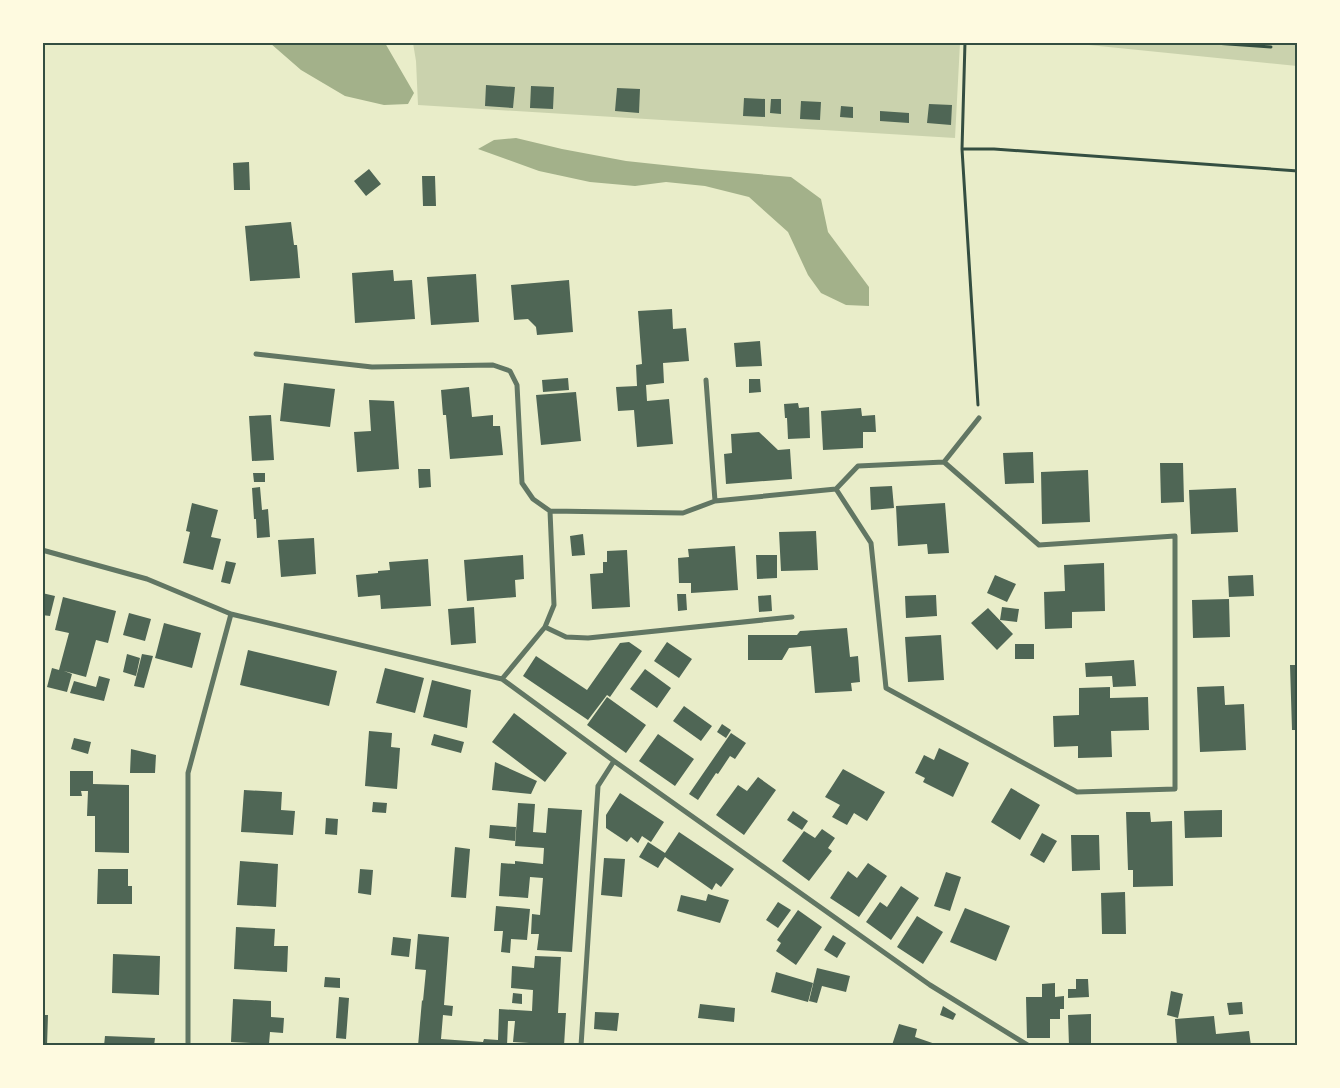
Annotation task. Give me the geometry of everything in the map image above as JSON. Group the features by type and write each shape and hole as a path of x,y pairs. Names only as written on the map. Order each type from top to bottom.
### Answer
{"street":[{"path":"256,354 372,367 493,365 510,371 517,385 522,483 533,499 550,511 683,513 716,500 836,489 858,466 944,462 1039,545 1175,536 1175,789 1077,792 886,688 871,543 836,489"},
{"path":"706,380 716,500"},
{"path":"944,462 979,418"},
{"path":"502,679 545,627 554,605 550,511"},
{"path":"42,550 147,579 231,614 502,679 614,761 930,985 1029,1046"},
{"path":"188,1046 188,772 231,614"},
{"path":"545,627 566,637 588,638 792,617"},
{"path":"581,1046 598,786 614,761"}],"path":[{"path":"965,42 962,149 979,418"},
{"path":"1200,42 1271,47"},
{"path":"962,149 994,149 1298,171"}],"shaded area":[{"path":"270,43 385,43 414,93 408,104 384,105 345,96 301,70"},
{"path":"413,43 960,43 955,138 418,105 416,61"},
{"path":"1069,43 1297,43 1297,66"},
{"path":"516,138 626,161 791,177 821,199 828,232 869,287 869,306 846,305 821,293 808,275 788,232 749,197 705,186 666,182 635,186 590,182 539,171 478,149 494,140"}],"building":[{"path":"486,85 515,87 513,108 485,106"},
{"path":"531,86 554,87 553,109 530,108"},
{"path":"617,88 640,89 639,113 615,111"},
{"path":"744,98 765,99 765,117 743,116"},
{"path":"771,99 781,99 781,114 770,113"},
{"path":"801,101 821,102 820,120 800,119"},
{"path":"929,104 952,105 951,125 927,123"},
{"path":"841,106 853,107 853,118 840,117"},
{"path":"880,111 909,113 909,123 880,121"},
{"path":"249,162 250,190 234,190 233,163"},
{"path":"369,169 381,184 366,196 354,181"},
{"path":"422,176 435,176 436,206 423,206"},
{"path":"291,222 294,245 297,245 300,278 250,281 245,226"},
{"path":"393,270 394,281 412,280 415,319 355,323 352,273"},
{"path":"476,274 479,322 431,325 427,277"},
{"path":"569,280 573,332 537,335 536,327 528,319 514,320 511,285"},
{"path":"672,309 673,329 686,328 689,361 663,363 664,383 646,385 647,401 669,399 673,444 637,447 634,410 618,411 616,387 637,386 636,365 642,364 638,311"},
{"path":"760,341 762,366 736,367 734,343"},
{"path":"568,378 569,390 543,392 542,380"},
{"path":"749,379 760,379 761,392 749,393"},
{"path":"284,383 335,389 330,427 280,421"},
{"path":"469,387 472,417 493,415 493,426 500,426 503,455 450,459 446,415 443,415 441,390"},
{"path":"576,392 581,441 541,445 536,395"},
{"path":"369,400 394,401 399,469 357,472 354,432 371,431"},
{"path":"798,403 799,408 809,407 810,438 788,439 784,404"},
{"path":"861,408 862,416 875,415 876,432 863,432 863,448 823,450 821,411"},
{"path":"271,415 274,460 252,461 249,416"},
{"path":"759,432 778,450 790,449 792,479 726,484 724,454 732,453 731,434"},
{"path":"1033,452 1034,483 1005,484 1003,453"},
{"path":"1160,463 1183,463 1184,502 1161,503"},
{"path":"418,469 430,469 431,487 419,488"},
{"path":"1088,470 1090,522 1042,524 1041,472"},
{"path":"253,473 265,473 265,482 254,482"},
{"path":"892,486 894,508 871,510 870,487"},
{"path":"260,487 262,510 268,509 270,537 257,538 252,488"},
{"path":"1236,488 1238,532 1191,534 1189,490"},
{"path":"192,503 218,510 211,537 221,539 213,570 183,563 190,532 186,531"},
{"path":"945,503 949,553 928,554 927,544 898,546 896,506"},
{"path":"816,531 818,570 781,571 779,532"},
{"path":"583,534 585,555 572,556 570,536"},
{"path":"314,538 316,574 281,577 278,540"},
{"path":"735,546 738,590 691,593 691,583 679,583 678,558 689,557 688,549"},
{"path":"627,550 630,607 592,609 590,574 603,573 603,562 607,562 607,551"},
{"path":"523,555 524,579 515,580 516,597 467,601 464,560"},
{"path":"756,555 777,555 777,578 757,579"},
{"path":"428,559 431,606 381,609 380,595 358,597 356,575 390,570 389,562"},
{"path":"226,561 236,563 230,584 221,582"},
{"path":"1104,563 1105,611 1072,612 1072,628 1045,629 1044,592 1065,591 1064,565"},
{"path":"995,575 1016,584 1007,602 987,593"},
{"path":"1253,575 1254,596 1229,597 1228,576"},
{"path":"42,593 55,596 50,616 42,615"},
{"path":"677,594 686,594 687,610 678,611"},
{"path":"771,595 772,611 759,612 758,596"},
{"path":"936,595 937,616 906,618 905,596"},
{"path":"63,597 116,611 108,643 96,640 86,677 64,671 72,674 67,692 47,687 52,668 59,670 69,633 55,630"},
{"path":"1229,599 1230,637 1193,638 1192,600"},
{"path":"474,607 476,643 451,645 448,609"},
{"path":"1002,607 1019,609 1017,622 1000,620"},
{"path":"988,608 1013,634 997,650 971,623"},
{"path":"129,613 151,619 145,641 123,635"},
{"path":"164,623 201,633 192,668 155,658"},
{"path":"847,628 850,657 858,656 860,682 851,683 852,691 815,693 811,646 789,648 782,660 748,660 748,635 797,635 800,631"},
{"path":"941,635 944,680 908,682 905,637"},
{"path":"629,642 642,651 610,697 607,695 588,720 523,676 536,656 587,690 620,643"},
{"path":"667,642 692,659 679,678 654,661"},
{"path":"1015,644 1034,644 1034,659 1015,659"},
{"path":"248,650 337,671 329,706 240,685"},
{"path":"127,654 140,658 136,676 123,672"},
{"path":"142,654 153,656 144,688 134,686"},
{"path":"1134,660 1136,686 1113,687 1112,676 1086,677 1085,663"},
{"path":"1290,665 1298,665 1298,730 1292,730"},
{"path":"385,668 424,678 415,713 376,703"},
{"path":"645,669 671,688 657,708 630,689"},
{"path":"99,676 110,679 104,701 70,693 74,681 96,687"},
{"path":"432,680 471,690 467,728 423,717"},
{"path":"1224,686 1225,705 1244,704 1246,750 1200,752 1197,687"},
{"path":"1110,687 1110,698 1148,697 1149,730 1111,731 1112,757 1078,758 1078,746 1054,747 1053,716 1079,715 1079,688"},
{"path":"607,697 646,725 626,753 587,725"},
{"path":"684,706 712,726 701,741 673,721"},
{"path":"514,713 567,753 545,782 492,742"},
{"path":"722,724 731,730 726,738 717,732"},
{"path":"369,731 392,733 391,747 400,748 397,789 365,786"},
{"path":"731,733 746,743 735,759 730,756 698,800 689,794"},
{"path":"434,734 464,742 461,753 431,745"},
{"path":"658,734 694,759 675,786 639,761"},
{"path":"74,738 91,742 88,754 71,749"},
{"path":"939,748 969,763 953,797 923,782 925,778 915,773 924,755 934,760"},
{"path":"131,749 156,755 155,773 130,773"},
{"path":"495,762 537,781 531,794 492,790"},
{"path":"843,769 885,792 867,821 854,813 847,825 832,817 840,805 825,797"},
{"path":"70,771 93,771 93,784 129,785 129,853 95,852 95,816 87,816 88,791 81,791 82,796 70,796"},
{"path":"758,777 776,790 744,835 716,815 738,785 747,791"},
{"path":"1011,788 1040,805 1020,840 991,822"},
{"path":"244,790 282,792 281,810 295,811 293,835 241,832"},
{"path":"620,793 664,822 651,842 642,836 638,843 631,837 627,842 606,828 606,815"},
{"path":"373,802 387,803 386,813 372,812"},
{"path":"518,803 535,804 533,832 546,833 548,808 582,810 572,952 537,950 539,934 531,934 532,914 540,915 543,878 530,877 528,898 499,896 501,863 515,864 515,861 543,864 544,848 515,846"},
{"path":"1222,810 1222,837 1185,838 1184,811"},
{"path":"793,811 808,821 802,830 787,820"},
{"path":"1126,812 1150,812 1151,822 1172,821 1173,886 1133,887 1133,870 1128,870"},
{"path":"326,818 338,819 337,835 325,834"},
{"path":"490,825 516,827 515,841 489,838"},
{"path":"822,829 835,838 828,848 832,851 809,881 782,861 804,831 815,838"},
{"path":"679,832 734,869 721,887 716,883 712,890 665,857 658,868 639,857 648,842 665,853"},
{"path":"1042,833 1057,841 1044,863 1030,855"},
{"path":"1071,835 1099,835 1100,870 1072,871"},
{"path":"455,847 470,849 466,898 451,897"},
{"path":"604,858 625,859 622,897 601,895"},
{"path":"240,861 278,864 276,907 237,905"},
{"path":"868,863 887,876 859,917 830,898 848,871 857,878"},
{"path":"98,869 128,869 128,886 132,886 132,904 97,904"},
{"path":"360,869 373,870 371,895 358,893"},
{"path":"946,872 961,877 950,911 934,906"},
{"path":"901,886 919,898 891,940 866,922 880,902 887,907"},
{"path":"1125,892 1126,934 1102,934 1101,893"},
{"path":"708,894 729,900 720,923 677,911 681,895 706,901"},
{"path":"778,902 791,910 778,928 766,920"},
{"path":"496,906 530,909 527,940 511,939 510,953 501,952 503,931 494,931"},
{"path":"965,908 1010,926 996,961 950,942"},
{"path":"798,910 822,927 796,965 776,951 781,943 777,940"},
{"path":"917,916 943,932 923,964 897,947"},
{"path":"236,927 275,929 274,946 288,946 287,972 234,969"},
{"path":"418,934 449,937 444,1005 453,1006 452,1016 443,1015 441,1039 483,1042 484,1039 498,1040 499,1009 532,1011 533,990 511,988 512,966 534,968 535,956 561,957 558,1013 566,1013 564,1046 530,1046 529,1043 513,1042 515,1021 508,1021 507,1046 418,1046 426,970 415,969"},
{"path":"833,935 846,943 837,958 824,950"},
{"path":"393,937 411,939 409,957 391,955"},
{"path":"113,954 160,956 159,995 112,993"},
{"path":"817,968 850,976 846,992 822,986 817,1003 809,1001"},
{"path":"776,972 813,983 808,1002 771,992"},
{"path":"325,977 340,978 340,988 324,987"},
{"path":"1076,979 1088,979 1089,997 1068,998 1068,989 1076,989"},
{"path":"1055,983 1055,997 1064,996 1064,1009 1060,1009 1060,1019 1050,1019 1050,1038 1027,1038 1026,997 1042,997 1042,984"},
{"path":"1171,991 1183,994 1178,1018 1167,1015"},
{"path":"513,993 522,994 522,1004 512,1003"},
{"path":"339,997 349,998 346,1039 336,1038"},
{"path":"233,999 271,1001 271,1017 284,1018 283,1033 270,1032 269,1044 231,1042"},
{"path":"1242,1002 1243,1014 1229,1015 1227,1003"},
{"path":"700,1004 735,1008 734,1022 698,1018"},
{"path":"943,1006 956,1014 953,1020 940,1015"},
{"path":"595,1012 619,1013 617,1031 594,1029"},
{"path":"1091,1014 1091,1046 1069,1046 1068,1015"},
{"path":"42,1015 48,1015 47,1046 42,1046"},
{"path":"1214,1016 1216,1034 1249,1031 1251,1046 1177,1046 1175,1019"},
{"path":"899,1024 917,1029 915,1037 941,1046 892,1045"},
{"path":"105,1036 155,1038 154,1046 104,1046"}]}
